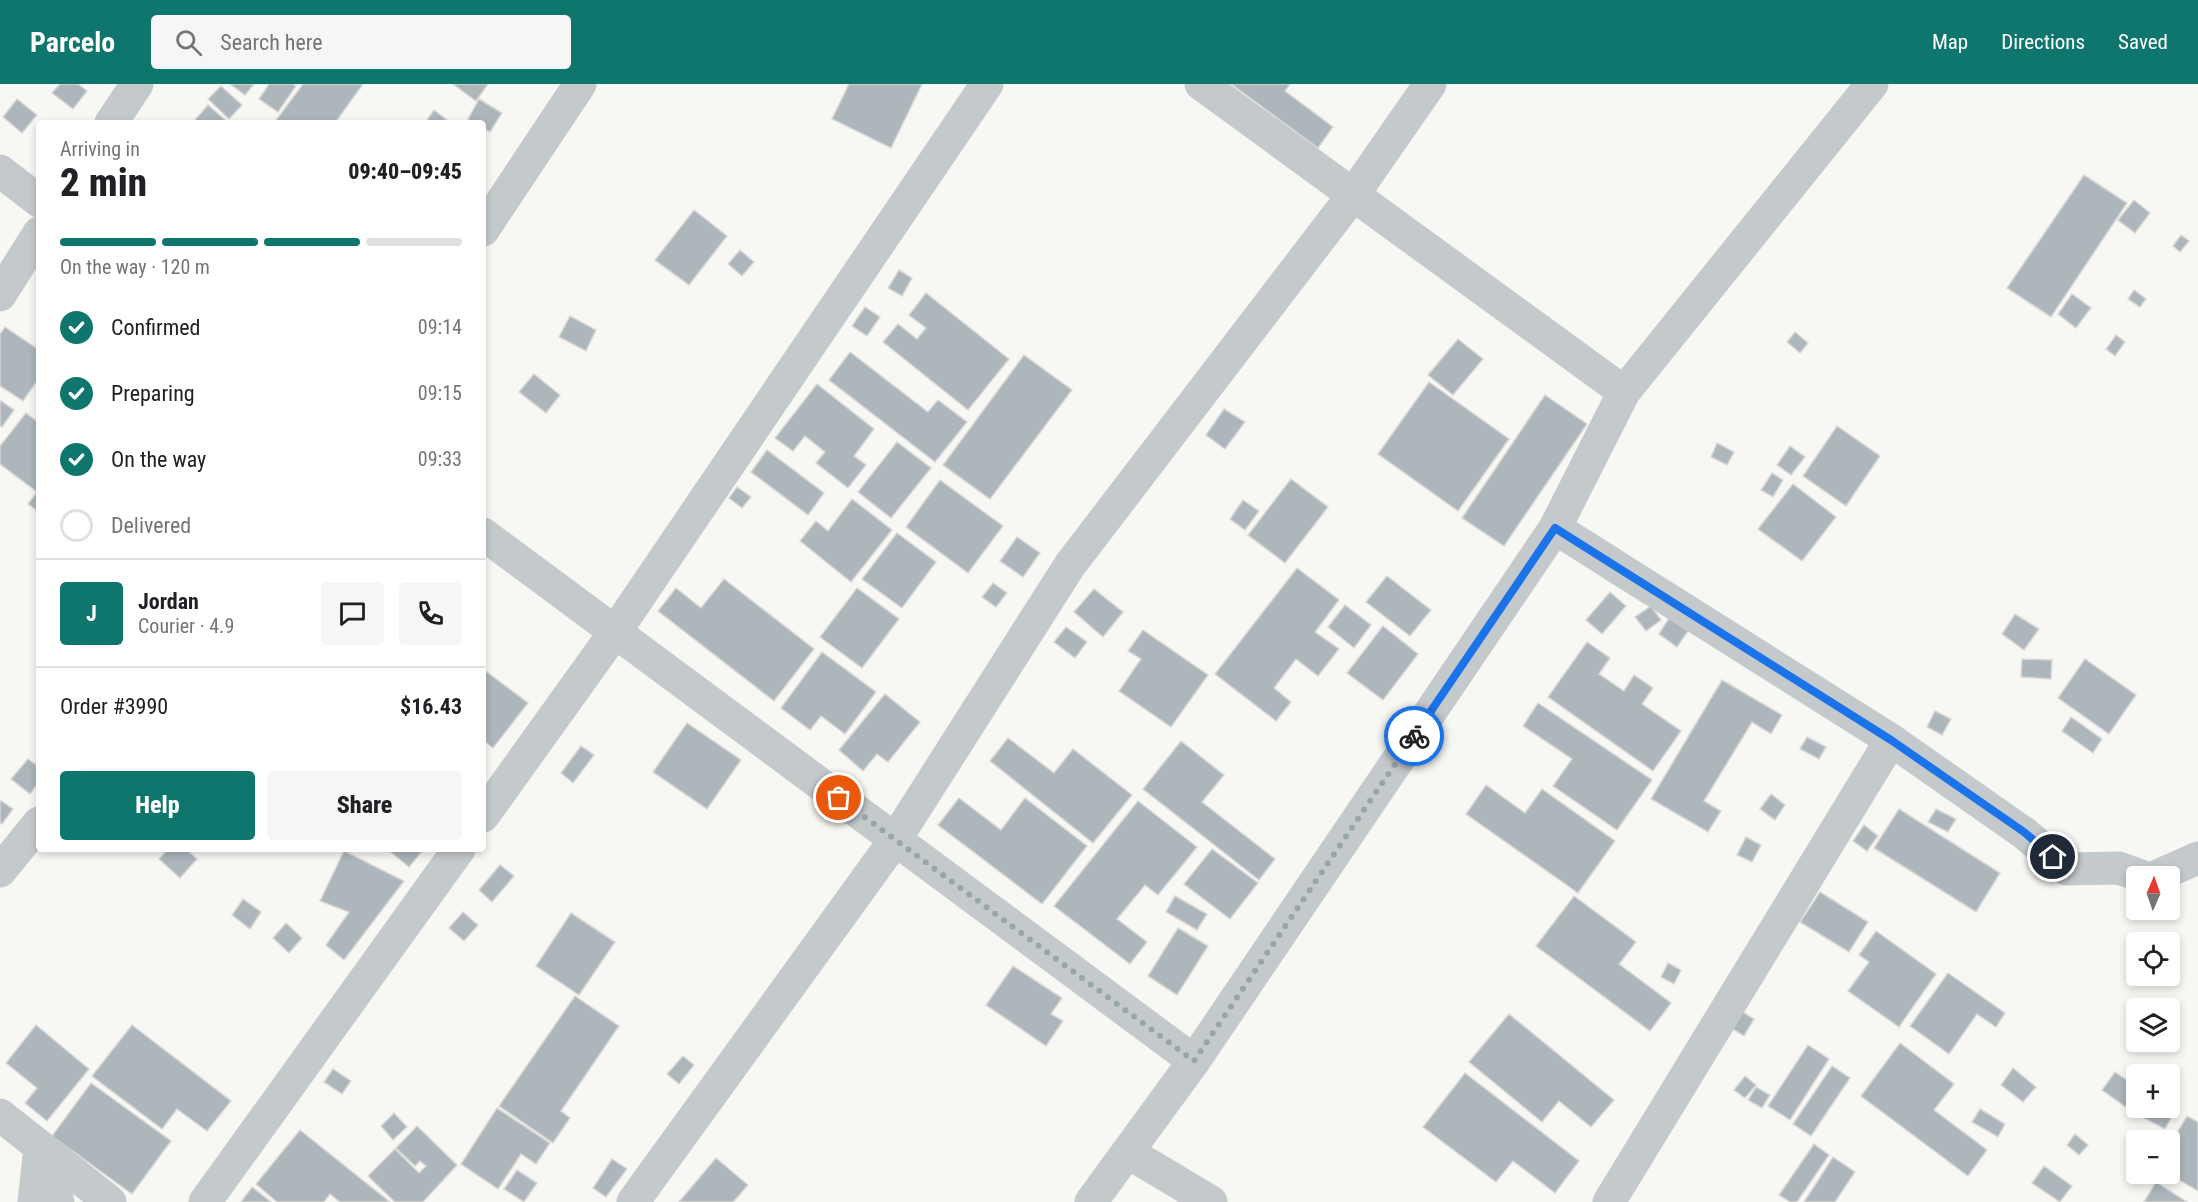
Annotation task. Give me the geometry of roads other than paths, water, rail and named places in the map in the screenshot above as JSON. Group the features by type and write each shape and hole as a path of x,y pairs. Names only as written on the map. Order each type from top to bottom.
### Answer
{"street":[{"path":"113,120 137,84"},
{"path":"486,225 580,84"},
{"path":"486,812 615,632 987,84"},
{"path":"1201,84 1624,392"},
{"path":"633,1202 895,840 1070,565 1353,195 1430,84"},
{"path":"1091,1202 1194,1061 1555,528 1624,392 1872,84"},
{"path":"0,171 36,199"},
{"path":"0,295 36,238"},
{"path":"1555,528 1891,740 2024,832 2067,869 2119,868 2126,871"},
{"path":"486,536 1194,1061"},
{"path":"1609,1202 1891,740"},
{"path":"0,871 36,827"},
{"path":"205,1202 457,852"},
{"path":"2180,866 2198,858"},
{"path":"0,1115 110,1202"},
{"path":"34,1202 40,1147"},
{"path":"40,1147 58,1202"},
{"path":"1129,1153 1211,1202"}]}
